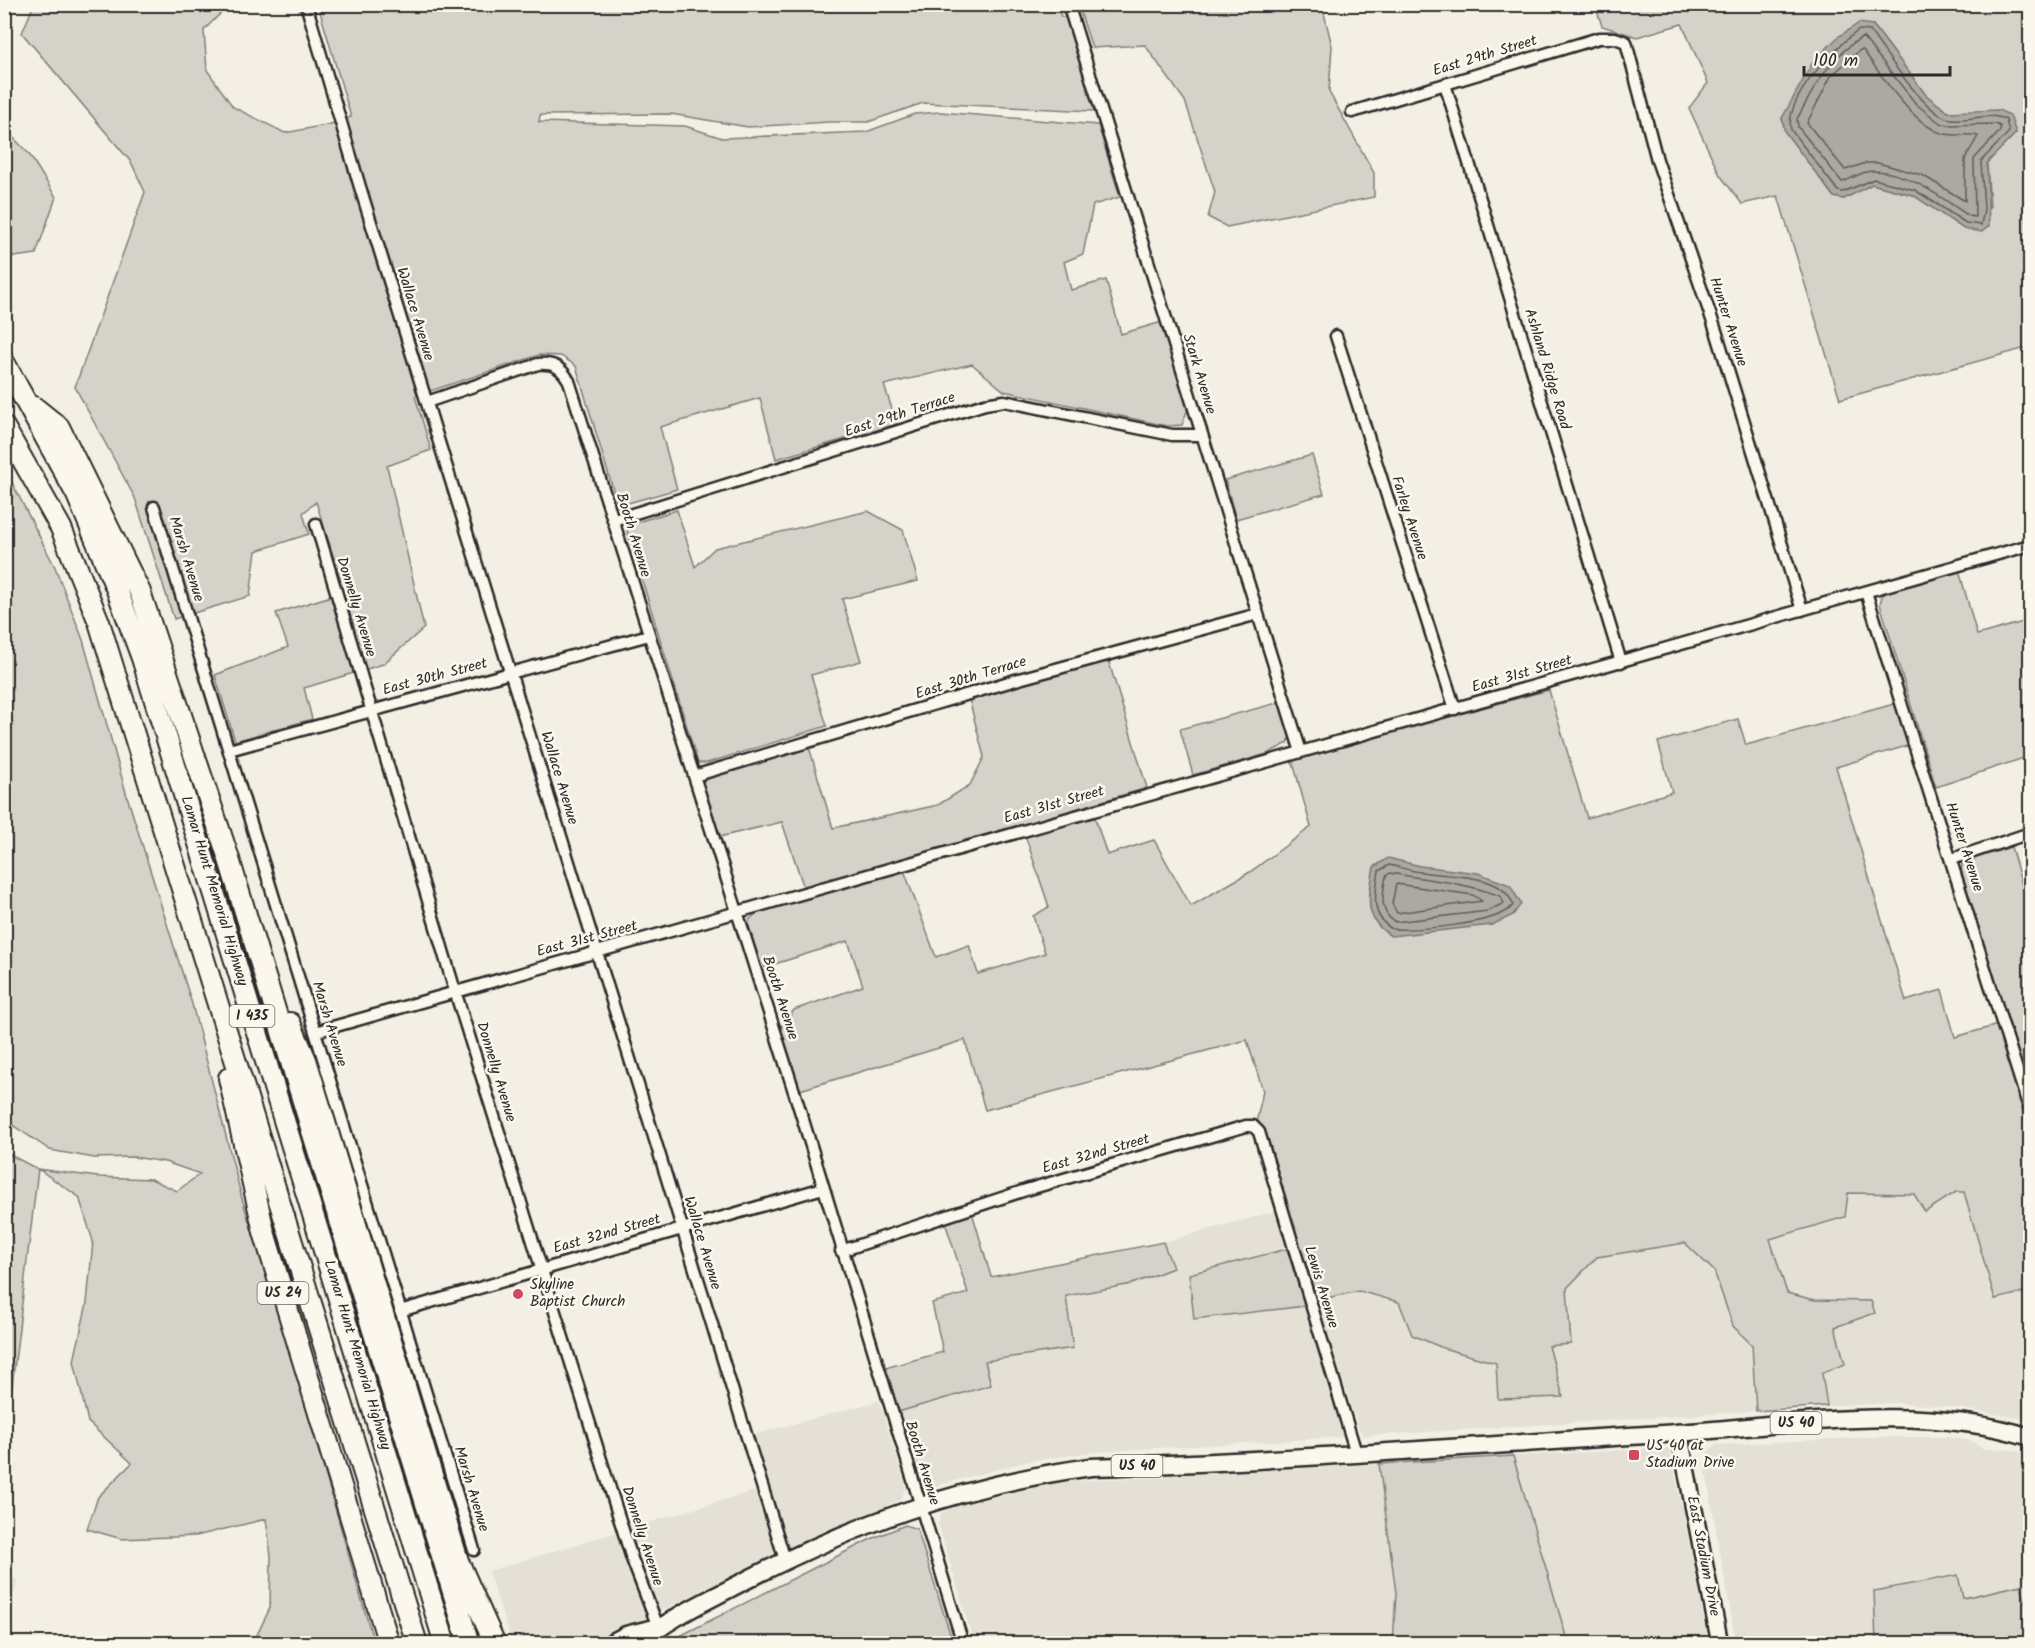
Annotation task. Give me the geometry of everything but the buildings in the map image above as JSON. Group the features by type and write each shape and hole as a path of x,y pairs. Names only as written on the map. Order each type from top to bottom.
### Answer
{"highway":[{"name":"Lamar Hunt Memorial Highway","path":"4,362 77,495 117,590 142,658 445,1644"},
{"path":"27,401 59,427 140,591 266,981 469,1644"},
{"name":"Lamar Hunt Memorial Highway","path":"4,428 61,528 99,622 417,1644"},
{"path":"266,981 282,1005 306,1060 458,1561 495,1644"},
{"name":"US 24","path":"224,1022 226,1066 264,1232 389,1644"}],"main road":[{"name":"US 40","path":"609,1644 626,1635 658,1627 785,1560 836,1536 919,1504 1027,1476 1091,1467 1356,1453 1832,1420 1925,1420 1989,1426 2031,1437"},
{"name":"East Stadium Drive","path":"1680,1432 1720,1644"},
{"name":"US 40","path":"640,1644 658,1627"}],"street":[{"name":"Wallace Avenue","path":"306,4 785,1560"},
{"name":"Stark Avenue","path":"1068,4 1301,752"},
{"name":"East 29th Street","path":"1352,112 1599,38 1615,38 1626,42"},
{"name":"Hunter Avenue","path":"1626,42 1657,160 1713,323 1802,610"},
{"name":"Ashland Ridge Road","path":"1444,84 1621,662"},
{"name":"Farley Avenue","path":"1336,336 1455,709"},
{"name":"Booth Avenue","path":"427,402 538,364 549,363 558,367 569,381 823,1188 963,1644"},
{"name":"East 29th Terrace","path":"613,520 1004,401 1172,435 1202,435"},
{"name":"Marsh Avenue","path":"154,507 474,1550"},
{"name":"Donnelly Avenue","path":"315,524 455,991 632,1559 658,1627"},
{"name":"East 31st Street","path":"315,1032 2031,545"},
{"name":"Hunter Avenue","path":"1866,592 2031,1111"},
{"name":"East 30th Terrace","path":"694,777 1019,679 1258,614"},
{"name":"East 30th Street","path":"229,750 649,635"},
{"path":"1952,859 2031,833"},
{"name":"East 32nd Street","path":"841,1251 1026,1190 1246,1126 1257,1130"},
{"name":"Lewis Avenue","path":"1257,1130 1356,1453"},
{"name":"East 32nd Street","path":"400,1311 823,1188"}],"shaded area":[{"path":"29,5 257,5 222,12 204,30 207,70 233,107 285,133 331,124 351,117 318,5 1057,5 1061,17 1066,17 1095,107 1093,111 923,103 868,122 748,127 671,114 540,115 539,122 685,126 722,138 866,132 915,114 940,112 1098,125 1120,197 1093,205 1083,254 1064,262 1071,290 1106,280 1121,334 1162,322 1189,406 1182,425 1167,426 1004,391 972,364 884,385 897,424 776,459 760,398 660,427 677,489 618,506 576,366 561,356 539,355 415,396 431,450 387,466 424,628 383,664 304,688 312,719 235,741 215,675 288,647 276,613 328,597 341,580 316,502 303,513 309,534 256,551 250,596 174,619 135,498 75,387 145,192 131,162 22,33 32,9"},
{"path":"1078,5 1322,5 1332,46 1329,92 1374,173 1374,197 1227,227 1208,217 1215,192 1185,101 1145,45 1092,48"},
{"path":"1595,5 2030,5 2030,347 1840,399 1778,196 1742,204 1720,175 1689,108 1708,83 1682,24 1637,37 1602,26","holes":["1873,25 1926,95 1948,112 1972,112 2016,133 1987,162 1990,208 1964,229 1913,195 1872,184 1844,199 1834,197 1785,132 1782,118"]},
{"path":"5,129 29,154 56,197 36,254 14,257 5,247"},
{"path":"1312,455 1324,494 1236,519 1225,480"},
{"path":"4,467 55,567 83,640 127,796 192,1004 243,1202 295,1369 374,1643 253,1643 270,1608 271,1556 266,1519 196,1536 122,1539 87,1529 98,1497 132,1463 88,1422 74,1361 87,1303 93,1241 79,1197 38,1169 98,1177 151,1179 177,1191 200,1174 165,1162 134,1157 94,1158 50,1150 5,1120"},
{"path":"677,510 695,567 715,548 868,511 903,530 918,581 842,599 861,661 811,675 827,726 707,763 698,763 627,531 631,524"},
{"path":"1959,570 1977,635 2030,620 2030,756 1936,787 1880,604 1882,596 1890,590"},
{"path":"1108,659 1147,788 804,888 782,822 719,837 702,783 707,777 809,747 833,828 938,805 970,785 984,757 969,699"},
{"path":"1549,690 1587,818 1672,792 1658,742 1738,719 1746,745 1898,703 1910,745 1836,767 1906,1001 1942,990 1955,1037 1998,1025 2030,1132 2030,1291 1995,1299 1964,1192 1956,1192 1925,1212 1914,1194 1848,1193 1845,1217 1770,1239 1787,1293 1815,1300 1871,1301 1875,1313 1835,1327 1845,1364 1822,1373 1827,1406 1756,1411 1752,1345 1733,1326 1714,1271 1685,1243 1597,1257 1567,1288 1571,1344 1549,1346 1563,1397 1498,1399 1496,1363 1443,1348 1412,1335 1399,1302 1359,1291 1317,1300 1264,1132 1257,1119 1263,1091 1247,1040 985,1110 965,1040 800,1090 780,1028 794,1010 863,986 848,941 762,968 748,925 750,919 757,913 904,870 936,957 969,945 978,974 1045,953 1033,916 1049,907 1025,835 1094,815 1107,855 1154,840 1191,906 1250,872 1311,827 1292,759"},
{"path":"1281,702 1290,737 1288,743 1267,754 1193,775 1180,729"},
{"path":"2011,847 2024,892 2030,890 2030,1092 1961,871 1962,865 1967,861"},
{"path":"5,1152 38,1169 11,1395 5,1391"},
{"path":"1956,1191 1964,1192 1995,1299 2030,1291 2030,1420 1950,1407 1897,1403 1827,1406 1822,1373 1845,1364 1835,1327 1875,1313 1870,1301 1815,1300 1787,1293 1770,1239 1845,1217 1848,1193 1914,1194 1925,1212"},
{"path":"1276,1211 1287,1249 1189,1274 1194,1319 1305,1306 1345,1432 1344,1437 1093,1452 1029,1461 932,1487 924,1486 919,1481 898,1412 991,1385 985,1361 1072,1348 1066,1296 1132,1284 1172,1267 1163,1242"},
{"path":"972,1212 991,1277 1163,1242 1173,1268 1132,1284 1066,1296 1073,1348 985,1361 991,1385 898,1412 885,1368 943,1352 932,1303 968,1293 945,1222"},
{"path":"1685,1243 1714,1271 1733,1326 1752,1345 1756,1411 1365,1436 1359,1430 1317,1300 1359,1290 1399,1302 1443,1348 1496,1363 1563,1396 1548,1346 1571,1344 1567,1288 1597,1257"},
{"path":"1287,1249 1305,1306 1194,1319 1189,1274"},
{"path":"879,1401 905,1483 905,1490 900,1500 831,1530 593,1643 512,1643 488,1571 767,1487 752,1435"},
{"path":"1873,1437 1949,1437 1972,1441 1983,1449 2009,1449 2030,1455 2030,1620 2021,1585 1962,1598 1958,1576 1874,1591 1876,1643 1736,1643 1706,1472 1707,1452 1716,1445"},
{"path":"1670,1448 1709,1643 1568,1643 1513,1456"},
{"path":"1513,1456 1568,1643 1393,1643 1396,1593 1379,1464"},
{"path":"1379,1464 1396,1593 1393,1643 974,1643 938,1523 942,1513 954,1506 1058,1482"},
{"path":"905,1525 917,1529 953,1643 666,1643 869,1540"},
{"path":"1958,1575 1963,1598 2021,1585 2030,1620 2030,1643 1876,1643 1874,1591"},
{"path":"4,1577 18,1580 5,1625"}],"water":[{"path":"1859,23 1873,25 1926,95 1948,112 1998,110 2010,115 2016,133 1987,163 1989,226 1982,232 1964,229 1913,195 1872,184 1844,199 1834,197 1785,132 1782,118 1813,62 1838,37"},
{"path":"1388,858 1420,866 1478,873 1510,885 1521,904 1513,915 1492,925 1391,936 1375,922 1370,906 1370,887 1374,867"}],"place":[{"name":"Skyline Baptist Church","path":"518,1294"},
{"name":"US 40 at Stadium Drive","path":"1634,1455"}]}
